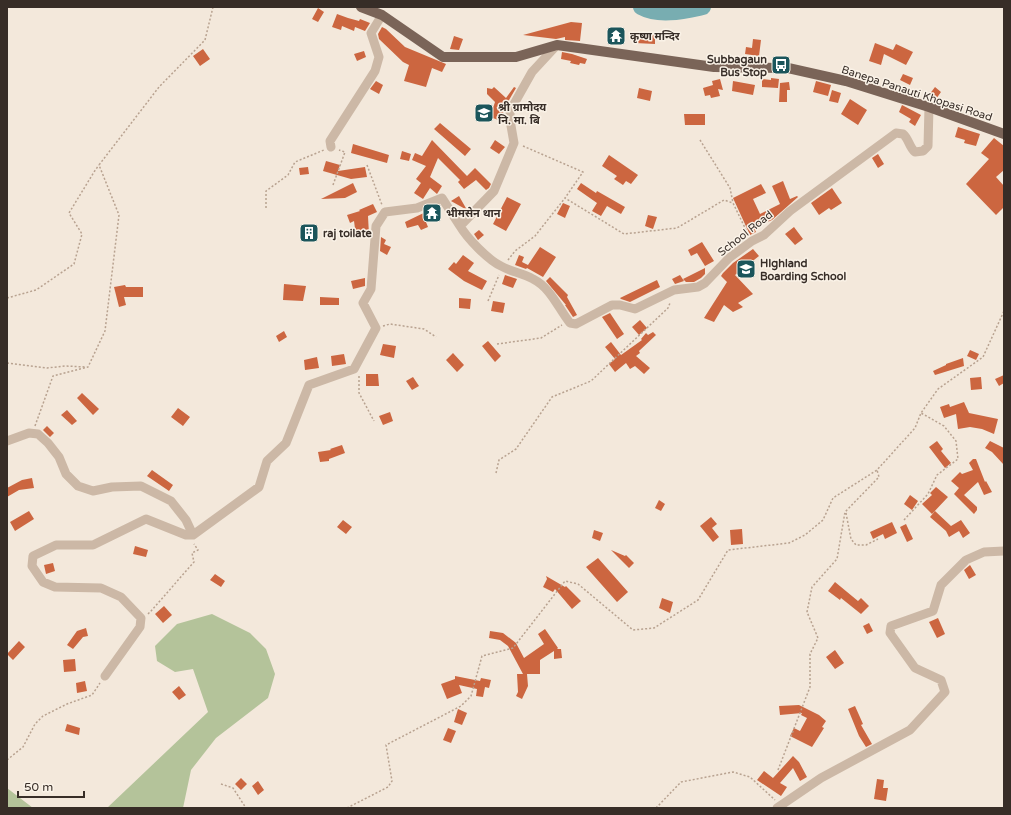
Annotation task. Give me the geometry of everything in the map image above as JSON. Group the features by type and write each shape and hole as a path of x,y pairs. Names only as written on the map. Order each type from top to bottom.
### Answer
{"main road":[{"name":"Banepa Panauti Khopasi Road","path":"361,7 382,15 443,57 516,56 557,45 714,66 788,68 846,81 929,107 1004,134"}],"street":[{"path":"331,147 330,141 375,71 379,57 372,33 382,15"},
{"path":"460,226 494,191 514,142 510,111 532,72 557,45"},
{"name":"School Road","path":"570,323 576,324 612,305 620,305 635,309 674,290 698,287 706,283 729,258 752,241 764,235 790,211 896,133 904,134 907,137 912,150 915,152 923,151 928,146 929,107"},
{"path":"190,535 259,487 267,461 286,443 309,385 354,369 376,328 363,303 371,289 376,226 385,212 417,208 442,198 465,234 495,263 533,278 544,287 553,297 570,323"},
{"path":"7,441 29,433 38,434 48,443 59,457 66,474 78,486 93,491 112,487 141,486 171,501 186,520 190,535"},
{"path":"105,676 140,627 141,618 121,597 101,588 55,587 43,582 32,566 32,556 56,546 93,545 146,519 190,535"},
{"path":"779,807 821,778 910,730 945,692 941,680 915,668 890,633 891,626 934,611 942,585 966,560 984,552 1004,551"}],"path":[{"path":"7,298 36,290 74,264 82,234 69,213 94,172 159,86 205,40 213,7"},
{"path":"700,140 730,188 733,203 752,241"},
{"path":"488,301 502,267 515,250 535,236 583,172 514,142"},
{"path":"266,208 266,191 288,175 295,162 331,147 345,152 333,185"},
{"path":"367,165 385,212"},
{"path":"88,367 105,331 119,215 99,166"},
{"path":"565,198 624,234 677,228 724,200 733,203"},
{"path":"496,473 499,460 516,449 552,397 591,381 668,308 674,290"},
{"path":"347,808 388,787 392,781 386,745 461,706 471,696 482,656 513,648 565,581 578,584 633,630 654,628 698,600 728,550 789,543 805,535 823,520 833,498 877,470 915,428 921,413 938,389 983,357 1004,311"},
{"path":"497,344 541,338 560,326 570,323"},
{"path":"376,328 390,324 424,329 436,337"},
{"path":"7,363 47,368 65,366 88,367"},
{"path":"33,434 53,376 88,367"},
{"path":"354,369 359,372 359,393 374,421"},
{"path":"904,520 928,494 937,475 958,459 956,441 944,426 921,413"},
{"path":"778,770 810,687 810,654 818,638 807,612 812,588 837,559 845,512 879,477 877,470"},
{"path":"845,512 851,539 856,545 866,545 878,539"},
{"path":"141,618 151,611 194,562 192,553 198,550 190,535"},
{"path":"7,760 23,747 35,724 43,716 67,704 92,695 105,676"},
{"path":"656,808 681,782 733,772 750,777 779,807"},
{"path":"221,784 233,788 246,808"}],"green space":[{"path":"212,614 250,633 266,649 275,674 268,698 216,738 191,770 183,808 107,808 208,712 193,669 175,672 157,661 155,646 177,624"},
{"path":"7,788 33,808 7,808"}],"building":[{"path":"318,8 324,12 318,22 312,19"},
{"path":"337,14 359,21 360,19 370,23 365,31 355,27 354,31 342,26 341,30 332,27"},
{"path":"571,22 582,23 580,41 565,40 565,37 556,39 523,35"},
{"path":"382,27 405,47 446,64 442,72 432,68 426,87 404,81 409,65 403,62 379,39 378,34"},
{"path":"635,33 655,34 655,44 635,43"},
{"path":"454,36 463,39 459,50 450,49"},
{"path":"753,39 761,40 759,56 745,54 746,47 752,48"},
{"path":"875,43 893,50 896,44 913,52 906,65 884,54 881,65 869,61"},
{"path":"203,49 210,59 200,66 193,56"},
{"path":"364,51 366,57 357,61 354,54"},
{"path":"562,52 587,59 585,64 580,63 579,65 570,63 571,61 561,59"},
{"path":"903,74 913,78 910,85 900,80"},
{"path":"771,78 779,79 778,88 762,87 762,79 771,80"},
{"path":"720,79 723,90 718,89 720,96 711,98 710,95 705,96 703,88 713,85 712,81"},
{"path":"376,81 383,85 379,94 370,89"},
{"path":"733,81 755,85 753,95 732,91"},
{"path":"816,81 831,85 828,96 813,92"},
{"path":"789,82 790,90 787,90 787,102 779,102 780,83"},
{"path":"494,87 506,98 514,87 516,88 502,112 504,113 504,122 490,117 495,102 487,94 487,88 492,89"},
{"path":"935,87 941,92 936,99 929,95"},
{"path":"639,88 652,91 650,101 637,98"},
{"path":"832,90 841,93 838,103 829,101"},
{"path":"850,99 867,110 858,125 841,114"},
{"path":"902,105 921,115 915,126 909,122 911,119 899,112"},
{"path":"684,114 705,114 705,125 685,125"},
{"path":"440,123 471,149 465,156 434,129"},
{"path":"958,127 980,134 976,146 964,143 965,140 955,137"},
{"path":"994,138 1004,146 1004,170 996,177 1004,186 1004,207 996,215 966,184 989,159 981,153"},
{"path":"432,140 467,176 475,168 491,184 489,188 486,190 476,180 464,189 458,182 460,180 438,158 430,177 442,186 437,194 430,188 423,199 414,193 421,183 416,179 426,166 412,160 415,153 422,156"},
{"path":"495,140 505,147 499,154 490,148"},
{"path":"353,144 389,155 387,163 351,153"},
{"path":"402,151 411,154 409,161 400,159"},
{"path":"878,154 884,164 878,168 872,158"},
{"path":"609,155 638,175 631,184 626,181 623,185 614,179 617,176 602,166"},
{"path":"326,161 340,165 338,171 365,167 367,177 351,179 323,171"},
{"path":"308,167 309,174 300,175 299,168"},
{"path":"783,181 790,199 797,196 798,197 772,220 754,228 756,232 750,235 733,198 761,184 766,193 753,199 760,214 780,204 772,186"},
{"path":"353,183 357,192 345,198 321,199"},
{"path":"581,183 596,193 597,191 625,207 621,214 607,206 601,216 592,211 597,203 577,189"},
{"path":"832,188 842,203 831,210 829,208 819,215 811,203"},
{"path":"459,196 467,210 451,201"},
{"path":"507,197 521,204 506,231 493,224"},
{"path":"563,203 570,206 565,218 557,214"},
{"path":"373,204 377,212 368,216 369,235 356,236 354,221 350,223 347,215 360,211 359,210"},
{"path":"434,208 438,216 426,222 428,227 421,230 418,225 407,228 405,222"},
{"path":"648,215 657,217 653,229 645,226"},
{"path":"794,227 803,239 795,245 785,234"},
{"name":"raj toilate","path":"313,228 315,235 306,238 304,230"},
{"path":"479,230 484,235 478,240 474,234"},
{"path":"381,237 386,240 384,244 391,247 387,255 380,251"},
{"path":"702,242 714,261 705,266 697,253 691,256 688,250"},
{"path":"540,247 556,257 543,277 527,268 526,269 515,265 519,255 524,257 522,262 528,265"},
{"path":"753,249 759,256 735,275 753,294 738,303 743,307 733,312 724,305 714,322 704,318 727,282 721,276 723,273 733,263"},
{"path":"463,255 474,263 468,271 487,281 482,290 464,281 448,269 454,262 456,264"},
{"path":"705,268 705,274 694,282 686,282 683,279"},
{"path":"505,275 517,279 513,288 502,284"},
{"path":"680,275 684,281 675,284 672,279"},
{"path":"550,277 568,295 567,297 577,315 573,317 566,305 546,281"},
{"path":"365,278 365,286 353,289 351,281"},
{"path":"657,280 660,287 630,302 620,298"},
{"path":"284,284 306,286 303,301 283,300"},
{"path":"125,285 126,287 143,287 143,297 124,297 126,305 119,307 114,287"},
{"path":"320,297 339,298 339,305 320,305"},
{"path":"459,298 471,299 470,309 459,308"},
{"path":"493,301 505,303 503,313 491,311"},
{"path":"610,313 624,334 617,339 602,317"},
{"path":"640,320 647,328 639,335 632,327"},
{"path":"284,331 287,337 279,342 276,336"},
{"path":"653,332 656,335 639,351 640,353 636,356 650,368 644,374 635,366 630,369 626,363 615,372 609,364 615,359 605,347 611,342 621,355 642,340 641,339 646,333 648,335"},
{"path":"488,341 501,356 495,362 482,346"},
{"path":"383,344 396,346 394,358 380,355"},
{"path":"970,350 979,354 976,360 967,356"},
{"path":"453,353 464,365 457,372 446,360"},
{"path":"344,354 346,364 332,366 331,356"},
{"path":"317,357 319,368 305,370 304,360"},
{"path":"963,358 964,366 935,375 933,371 946,364"},
{"path":"366,374 378,374 379,386 366,386"},
{"path":"1004,375 1004,383 999,386 995,379"},
{"path":"413,377 419,386 412,390 406,381"},
{"path":"981,377 982,389 971,390 970,378"},
{"path":"82,393 99,409 93,415 77,398"},
{"path":"964,402 969,413 998,419 994,434 982,429 970,427 958,429 956,414 944,418 940,407 949,404 950,407"},
{"path":"178,408 190,417 183,426 171,417"},
{"path":"67,410 77,421 72,425 61,415"},
{"path":"390,412 393,421 383,425 379,416"},
{"path":"47,426 54,433 50,437 43,430"},
{"path":"937,441 943,449 941,451 951,463 945,468 929,447"},
{"path":"990,441 1004,448 1004,465 992,452 985,448"},
{"path":"342,445 345,453 329,459 329,461 320,462 318,452 331,450 330,449"},
{"path":"973,459 976,459 985,482 986,481 992,492 984,495 978,482 964,495 977,507 974,514 954,494 959,488 951,481 960,472 962,474 973,470 969,463"},
{"path":"152,470 173,485 169,491 147,476"},
{"path":"32,478 34,488 19,490 7,497 7,488 22,480"},
{"path":"936,487 948,497 932,514 922,504 932,495 930,493"},
{"path":"910,495 918,501 912,510 904,504"},
{"path":"659,500 665,504 661,511 655,508"},
{"path":"29,511 34,519 15,531 10,522"},
{"path":"935,511 951,526 961,520 970,533 963,538 959,531 949,537 946,531 930,517"},
{"path":"711,517 717,524 712,528 719,537 713,542 700,526"},
{"path":"343,520 352,527 346,534 337,527"},
{"path":"892,522 897,533 885,539 883,534 873,539 870,532"},
{"path":"906,524 913,539 907,542 900,527"},
{"path":"742,529 743,544 731,545 730,530"},
{"path":"594,530 603,533 600,541 592,538"},
{"path":"135,546 148,550 146,557 133,554"},
{"path":"611,550 625,556 626,555 634,563 629,568"},
{"path":"598,558 628,592 617,602 586,567"},
{"path":"53,563 55,571 46,574 44,565"},
{"path":"970,565 976,575 969,579 964,570"},
{"path":"215,574 225,581 221,587 210,580"},
{"path":"546,576 565,587 566,586 581,601 572,609 555,589 553,592 543,587 547,579"},
{"path":"835,582 858,601 861,598 869,606 861,614 841,598 840,600 828,591"},
{"path":"662,598 673,602 670,613 659,608"},
{"path":"164,606 172,615 163,623 155,614"},
{"path":"938,618 945,634 937,638 929,622"},
{"path":"869,623 873,631 867,634 863,626"},
{"path":"86,628 88,636 83,637 73,649 67,645 77,631"},
{"path":"545,629 558,648 557,649 561,649 562,658 554,659 554,651 540,660 540,674 527,674 528,686 522,699 516,696 518,692 517,674 523,674 508,646 500,640 489,638 490,631 503,633 516,643 524,658 544,644 538,634"},
{"path":"19,641 25,647 13,660 7,654"},
{"path":"835,650 844,663 835,669 826,657"},
{"path":"75,659 76,671 64,672 63,660"},
{"path":"455,676 480,681 481,678 491,680 489,688 485,687 483,697 476,696 477,689 459,685 462,693 447,699 441,684 455,679"},
{"path":"85,681 87,691 77,693 76,683"},
{"path":"179,686 186,695 179,700 172,692"},
{"path":"799,705 819,715 826,721 822,727 824,728 812,747 790,736 794,728 800,731 807,718 801,715 802,713 780,715 779,706"},
{"path":"855,706 863,724 861,725 872,744 866,747 859,736 848,709"},
{"path":"458,709 467,713 462,725 454,722"},
{"path":"67,724 80,728 79,735 65,731"},
{"path":"448,728 456,731 451,743 443,740"},
{"path":"793,756 799,762 807,777 800,781 793,768 780,783 787,787 781,796 757,780 764,771 773,778"},
{"path":"241,778 247,784 241,790 235,784"},
{"path":"877,779 884,780 883,788 888,788 886,801 874,799"},
{"path":"258,781 264,790 258,795 252,786"}],"waterway":[{"path":"641,7 656,12 672,12 703,7"}],"place":[{"name":"कृष्ण मन्दिर","path":"616,36"},
{"name":"Subbagaun Bus Stop","path":"781,65"},
{"name":"श्री ग्रामोदय नि. मा. बि","path":"484,113"},
{"name":"भीमसेन थान","path":"432,213"},
{"name":"raj toilate","path":"309,233"},
{"name":"HIghland Boarding School","path":"746,269"}]}
